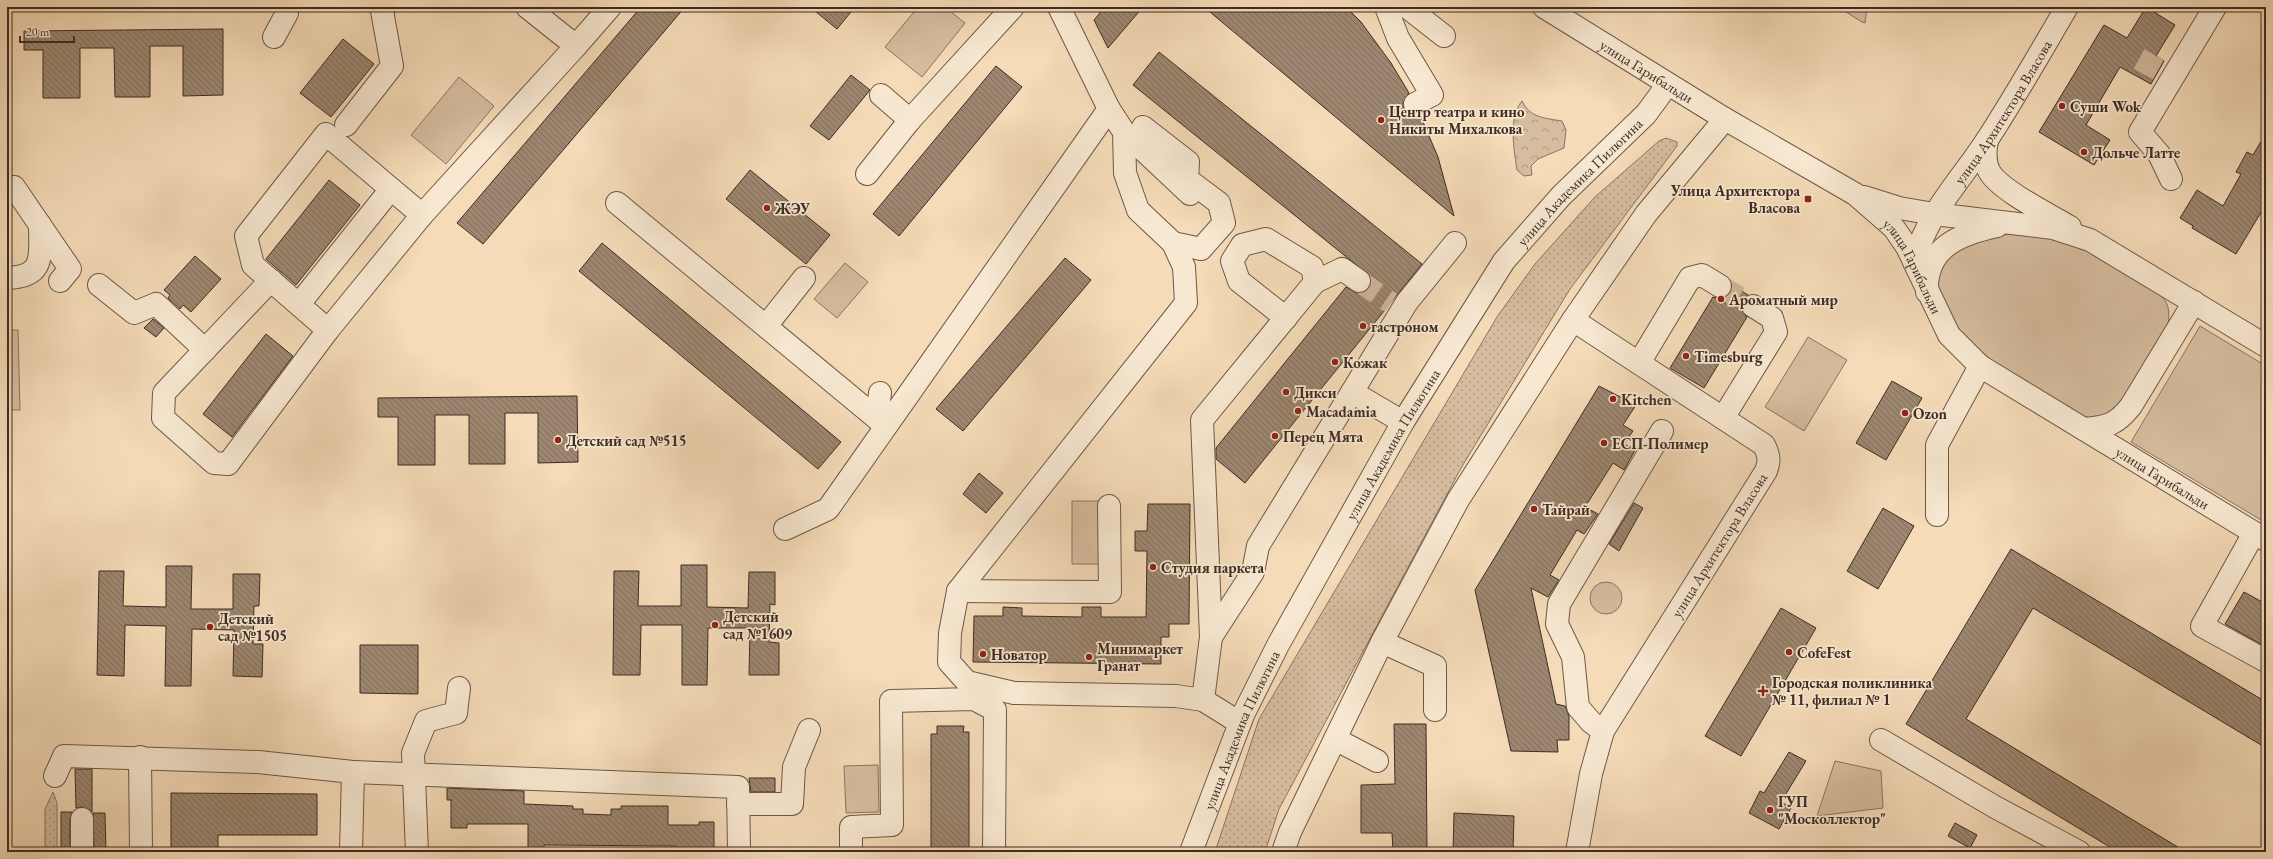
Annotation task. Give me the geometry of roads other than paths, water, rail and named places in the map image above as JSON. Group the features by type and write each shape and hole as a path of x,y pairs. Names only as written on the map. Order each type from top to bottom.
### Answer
{"street":[{"path":"274,37 287,13 287,7"},
{"path":"346,125 392,66 382,11 386,7"},
{"path":"527,7 576,46"},
{"path":"270,280 164,393 163,418 214,463 228,464 328,330 422,215 610,7"},
{"path":"867,174 910,120 1013,7"},
{"path":"1059,7 1109,108 1134,130 1190,194"},
{"path":"1386,7 1398,38 1432,95 1415,104"},
{"path":"1406,7 1444,36"},
{"name":"улица Гарибальди","path":"1544,7 1725,119 1855,194 1894,228 1907,247 1949,335 1980,366 2260,537"},
{"name":"улица Архитектора Власова","path":"1914,262 1918,247 1934,214 1986,140 2068,7"},
{"path":"2171,179 2159,154 2140,132 2166,74 2210,9"},
{"name":"улица Академика Пилюгина","path":"1191,852 1240,723 1278,645 1403,422 1504,261 1560,196 1646,114 1668,84"},
{"path":"882,102 910,120"},
{"path":"785,529 828,508 881,422 1109,108"},
{"path":"1282,852 1290,832 1382,642 1458,500 1573,320 1646,214 1725,119"},
{"path":"1134,130 1125,173 1138,210 1173,242 1184,267 1186,303 958,591 950,633 949,662 967,682 1014,693 1176,696 1203,700 1240,723"},
{"path":"1134,130 1188,162 1188,179 1219,203 1224,223 1201,249 1173,242"},
{"path":"328,330 253,265 246,236 326,134 422,215"},
{"path":"1986,140 1986,161 1993,178 2003,187 2266,346"},
{"path":"7,188 14,187 70,269 60,281"},
{"path":"299,304 392,189"},
{"path":"1855,194 1899,208 2008,224 2053,228 2090,240"},
{"path":"617,203 881,422"},
{"path":"1928,292 1927,278 1930,263 1950,243 1982,229 2008,224"},
{"path":"7,278 18,278 32,272 40,262 40,225"},
{"path":"1286,318 1239,281 1232,261 1242,245 1266,239 1312,267 1315,282"},
{"path":"1211,637 1253,572 1258,546 1352,392 1396,307 1455,243"},
{"path":"1185,436 1202,420 1315,282 1342,269 1359,281"},
{"path":"1639,363 1690,278 1702,275 1720,286"},
{"path":"766,326 804,278"},
{"path":"99,285 134,313 156,304 205,350"},
{"path":"2084,429 2105,427 2121,419 2131,406 2194,302"},
{"path":"1724,418 1776,332 1772,318 1753,306"},
{"name":"улица Архитектора Власова","path":"1573,320 1764,445 1768,454 1769,463 1766,471 1603,731 1591,774 1577,852"},
{"path":"1937,515 1937,445 1980,366"},
{"path":"1352,392 1403,422"},
{"path":"880,393 881,422"},
{"path":"1202,420 1211,637 1203,700"},
{"path":"1603,731 1591,722 1578,707 1573,657 1557,624 1559,604 1662,431"},
{"path":"958,591 1110,592 1109,506"},
{"path":"2260,537 2202,626 2266,661"},
{"path":"1382,642 1435,666 1435,710"},
{"path":"417,852 413,753 426,721 456,713 459,688"},
{"path":"850,852 851,827 892,825 891,701 974,699 995,710 994,852"},
{"path":"738,804 792,804 794,767 809,730"},
{"path":"1335,739 1377,761"},
{"path":"1881,740 1995,807 2079,852"},
{"path":"55,776 64,756 140,757 258,762 353,772 738,787 739,852"},
{"path":"140,757 141,852"},
{"path":"351,852 353,772"},
{"path":"82,819 82,852"}],"tunnel":[{"path":"2139,59 2159,70"},
{"path":"1359,281 1391,303"},
{"path":"1720,286 1753,306"}],"place":[{"name":"Суши Wok","path":"2062,106"},
{"name":"Центр театра и кино Никиты Михалкова","path":"1381,120"},
{"name":"Дольче Латте","path":"2084,152"},
{"name":"Улица Архитектора Власова","path":"1808,199"},
{"name":"ЖЭУ","path":"767,208"},
{"name":"Ароматный мир","path":"1721,299"},
{"name":"гастроном","path":"1363,326"},
{"name":"Timesburg","path":"1686,356"},
{"name":"Кожак","path":"1335,362"},
{"name":"Дикси","path":"1286,392"},
{"name":"Kitchen","path":"1613,399"},
{"name":"Macadamia","path":"1298,411"},
{"name":"Ozon","path":"1905,413"},
{"name":"Перец Мята","path":"1275,436"},
{"name":"Детский сад №515","path":"558,440"},
{"name":"ЕСП-Полимер","path":"1604,443"},
{"name":"Тайрай","path":"1534,509"},
{"name":"Студия паркета","path":"1153,567"},
{"name":"Детский сад №1609","path":"715,625"},
{"name":"Детский сад №1505","path":"210,627"},
{"name":"CofeFest","path":"1789,652"},
{"name":"Новатор","path":"983,654"},
{"name":"Минимаркет Гранат","path":"1089,657"},
{"name":"Городская поликлиника № 11, филиал № 1","path":"1763,691"},
{"name":"ГУП \"Москоллектор\"","path":"1770,810"}]}
